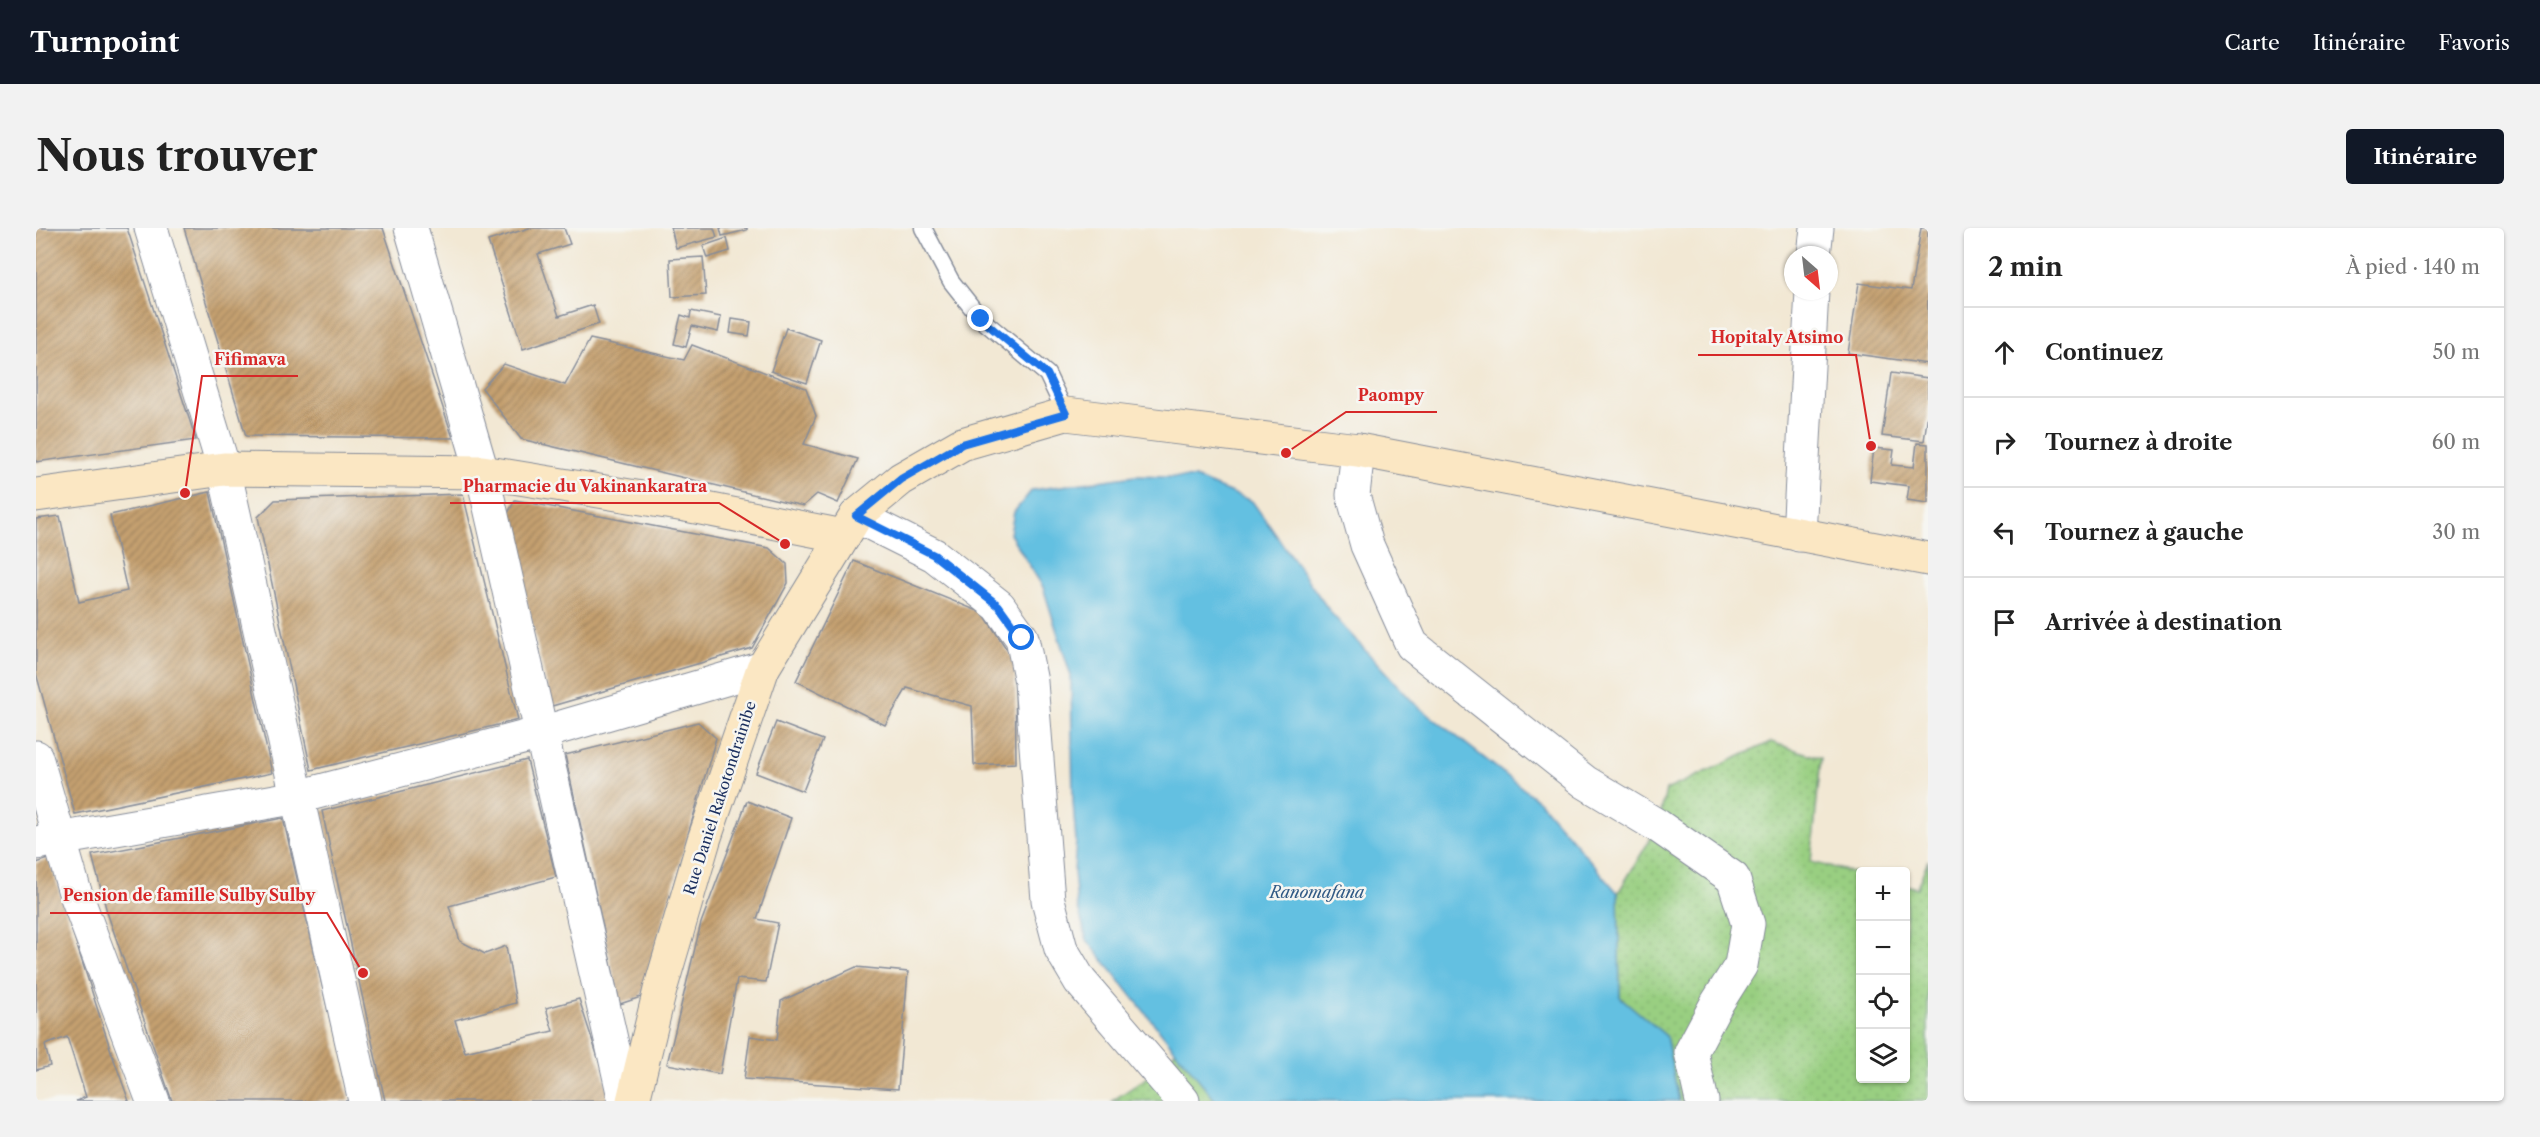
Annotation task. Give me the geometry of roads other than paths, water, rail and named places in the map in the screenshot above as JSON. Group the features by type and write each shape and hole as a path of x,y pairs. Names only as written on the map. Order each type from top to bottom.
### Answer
{"street":[{"path":"151,228 224,469 365,1101"},
{"path":"411,228 482,472 625,1101"},
{"path":"1815,246 1817,228"},
{"path":"1799,535 1812,300"},
{"path":"1066,414 1358,450 1928,559"},
{"name":"Rue Daniel Rakotondrainibe","path":"633,1101 660,990 704,840 763,668 849,526 901,479 962,444 1066,414"},
{"path":"1358,450 1353,495 1367,545 1412,645 1585,782 1658,826 1733,878 1748,924 1741,965 1717,1003 1691,1052 1702,1101"},
{"path":"36,495 224,469 482,472 691,506 849,526 934,555 999,606 1022,638 1031,682 1048,900 1061,949 1080,981 1183,1101"},
{"path":"47,841 298,797 541,733 763,668"},
{"path":"36,757 47,841 74,889 153,1101"}],"lane":[{"path":"923,228 951,281 981,319 1047,374 1066,414"}],"water":[{"name":"Ranomafana","path":"1135,476 1195,478 1252,501 1331,613 1414,703 1539,801 1618,893 1620,997 1666,1036 1679,1101 1216,1101 1087,940 1077,904 1074,872 1076,841 1073,802 1071,676 1043,587 1010,534 1014,512 1032,490"}],"place":[{"name":"Hopitaly Atsimo","path":"1871,446"},
{"name":"Paompy","path":"1286,453"},
{"name":"Fifimava","path":"185,493"},
{"name":"Pharmacie du Vakinankaratra","path":"785,544"},
{"name":"Pension de famille Sulby Sulby","path":"363,973"}]}
